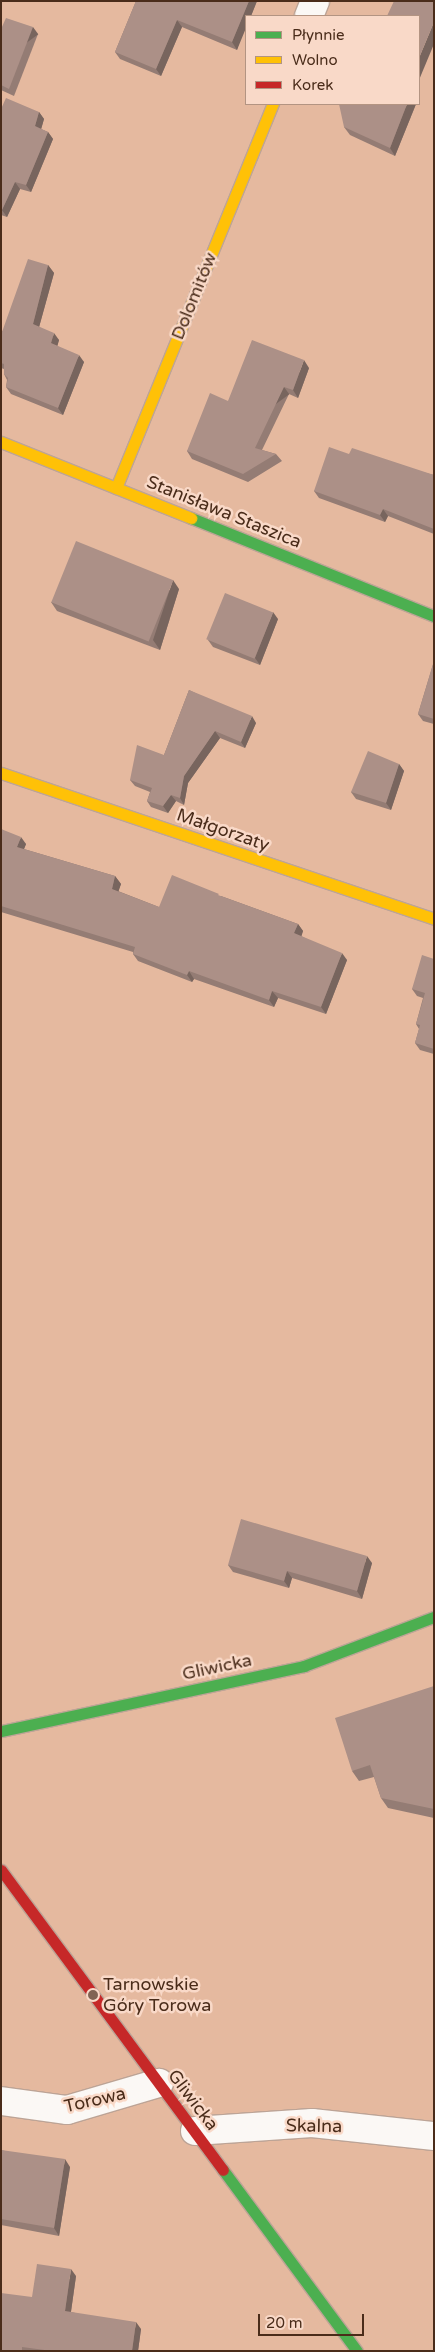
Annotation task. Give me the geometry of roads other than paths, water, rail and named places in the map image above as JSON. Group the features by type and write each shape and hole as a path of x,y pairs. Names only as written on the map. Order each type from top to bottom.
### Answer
{"street":[{"path":"309,15 315,1"},
{"name":"Dolomitów","path":"116,488 273,105"},
{"name":"Stanisława Staszica","path":"1,442 434,616"},
{"name":"Małgorzaty","path":"1,773 434,920"},
{"name":"Gliwicka","path":"1,1731 304,1666 434,1617"},
{"name":"Gliwicka","path":"1,1870 357,2351"},
{"name":"Torowa","path":"1,2101 67,2110 158,2084"},
{"name":"Skalna","path":"195,2131 312,2123 434,2136"}],"place":[{"name":"Tarnowskie Góry Torowa","path":"93,1995"}]}
